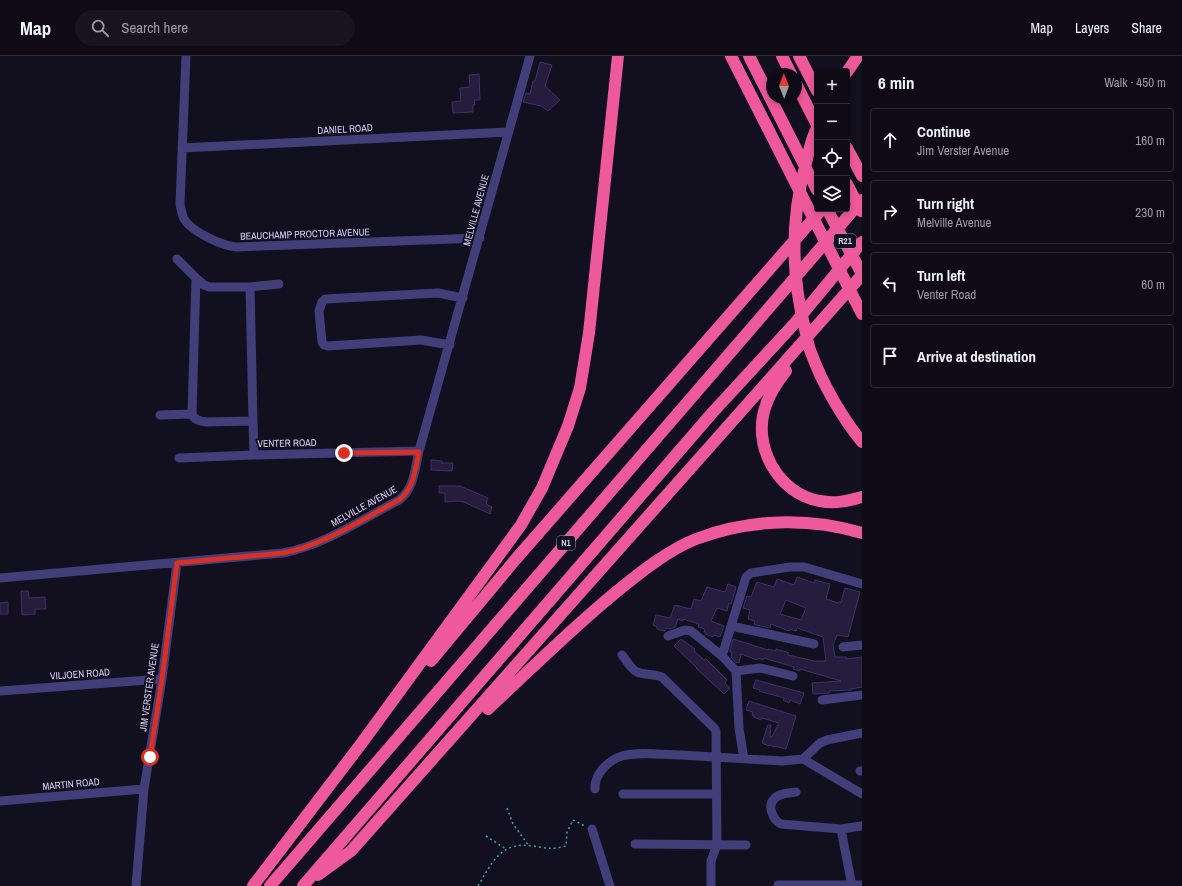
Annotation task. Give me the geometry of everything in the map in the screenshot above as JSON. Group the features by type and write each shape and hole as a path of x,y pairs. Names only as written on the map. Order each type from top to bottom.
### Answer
{"highway":[{"path":"253,886 361,744 521,525 542,488 568,426 580,388 589,333 618,56"},
{"path":"731,56 861,312"},
{"path":"749,56 814,184"},
{"path":"782,56 788,68"},
{"path":"799,56 814,85"},
{"path":"806,56 814,85"},
{"path":"850,68 858,56"},
{"path":"802,96 814,119"},
{"path":"814,134 799,187 796,212 794,262 799,304 811,355 832,397 852,430 862,442"},
{"path":"850,154 862,176"},
{"path":"850,177 862,163"},
{"path":"850,190 862,213"},
{"name":"N1","path":"270,886 862,200"},
{"path":"361,744 515,560 819,212"},
{"name":"R21","path":"829,212 862,274"},
{"name":"N1","path":"303,886 713,412 795,323 862,242"},
{"path":"862,274 778,381 766,405 762,424 763,445 768,460 776,474 790,487 803,496 819,501 834,503 862,497"},
{"path":"303,886 351,851 438,755 843,297"},
{"path":"438,755 590,614 661,558 695,540 727,530 768,522 808,523 844,528 862,533"}],"street":[{"name":"BEAUCHAMP PROCTOR AVENUE","path":"186,56 180,204 184,219 195,229 213,241 229,247 480,238"},
{"name":"MELVILLE AVENUE","path":"0,578 177,563 283,553 298,550 313,545 406,495 410,488 530,56"},
{"name":"DANIEL ROAD","path":"182,148 508,132"},
{"path":"177,260 204,285 209,287 250,287 279,284"},
{"path":"196,278 192,414 194,418 206,422 254,421"},
{"path":"250,287 254,455"},
{"path":"450,345 421,340 328,346 324,345 322,342 319,306 325,299 425,293 438,293 463,298"},
{"path":"160,415 192,414"},
{"name":"VENTER ROAD","path":"178,458 419,452"},
{"name":"JIM VERSTER AVENUE","path":"136,886 144,789 162,679 177,563"},
{"path":"722,656 746,577 751,573 790,567 804,567 862,584"},
{"path":"731,626 814,644"},
{"path":"668,636 689,630 722,656 736,671 739,728 744,759"},
{"path":"843,647 862,644"},
{"path":"622,655 636,671 642,674 653,674 662,678 714,728 717,734 715,757 717,845 711,861 712,886"},
{"path":"736,671 760,668 793,676"},
{"name":"VILJOEN ROAD","path":"0,691 162,679"},
{"path":"822,700 862,695"},
{"path":"595,789 595,783 602,770 608,763 621,756 646,754 782,761 803,758 820,743 827,740 862,733"},
{"path":"803,758 862,794"},
{"name":"MARTIN ROAD","path":"0,801 144,789"},
{"path":"796,792 782,794 774,799 772,803 773,816 777,822 781,824 841,829 862,826"},
{"path":"623,794 716,794"},
{"path":"592,829 610,886"},
{"path":"841,829 852,886"},
{"path":"636,844 746,845"},
{"path":"778,885 862,885"}],"path":[{"path":"507,808 513,824 529,846"},
{"path":"478,886 497,855 506,849 518,846 529,846 554,849 566,846 567,832 573,820 592,829"},
{"path":"486,836 506,849"}],"building":[{"path":"540,62 552,65 545,86 560,100 548,111 541,106 523,102 526,93 530,94"},
{"path":"479,74 480,100 474,100 475,105 473,105 473,112 453,113 452,102 461,101 460,88 470,87 469,75"},
{"path":"431,460 442,461 442,463 453,463 452,471 431,470"},
{"path":"439,486 460,486 488,498 486,504 492,507 490,514 464,502 445,502 445,493 439,493"},
{"path":"797,577 814,583 815,580 830,584 826,599 838,603 841,602 845,588 860,592 848,637 837,635 833,645 835,657 846,657 846,659 862,657 862,687 851,690 829,691 829,693 813,694 812,683 841,681 800,669 800,671 793,669 794,667 764,658 763,660 758,658 757,660 741,654 739,663 735,662 731,657 732,652 730,652 730,649 733,639 768,650 776,651 776,649 789,653 788,655 814,661 826,661 823,637 797,628 796,631 790,629 789,631 771,624 770,628 756,625 754,624 755,621 748,619 750,610 743,608 747,596 751,597 757,582 774,587 777,579 794,585","holes":["786,600 806,608 801,620 780,614"]},
{"path":"728,584 736,587 731,604 729,603 727,611 717,608 711,621 724,626 720,637 714,635 713,637 706,634 706,632 704,632 705,629 698,627 699,624 683,619 683,621 678,619 675,627 670,629 667,628 664,631 657,629 657,627 653,625 656,615 670,618 675,605 691,609 694,599 701,601 707,587 725,592"},
{"path":"21,591 28,591 29,598 45,597 46,609 35,609 35,614 22,615"},
{"path":"8,602 8,614 0,614 0,603"},
{"path":"681,639 695,649 694,651 704,660 706,659 727,680 725,683 730,688 724,694 674,646"},
{"path":"756,680 804,693 800,704 790,700 789,703 783,700 784,698 753,688"},
{"path":"749,701 796,716 786,749 769,746 762,743 768,725 771,725 770,736 772,737 779,723 762,718 761,720 754,717 752,715 753,712 746,710"}],"route":[{"path":"150,757 177,563 283,553 313,545 406,495 410,488 419,452 344,453"}]}
